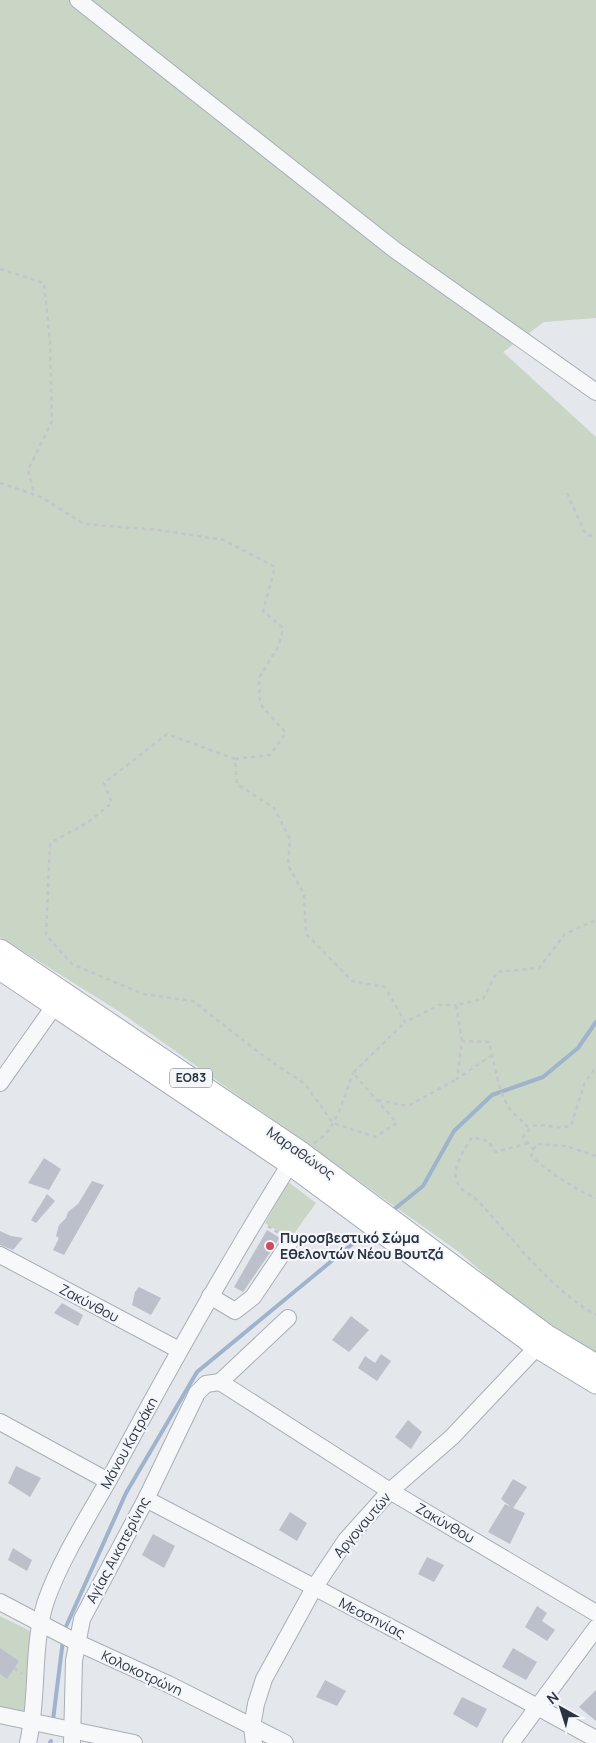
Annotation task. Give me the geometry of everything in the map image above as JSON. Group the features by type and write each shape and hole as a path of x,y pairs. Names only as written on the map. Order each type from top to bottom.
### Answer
{"main road":[{"name":"Μαραθώνος","path":"0,950 295,1157 381,1221 546,1335 596,1365"},
{"name":"Μαραθώνος","path":"0,969 295,1157"},
{"name":"Μαραθώνος","path":"381,1221 537,1347 596,1383"}],"street":[{"path":"78,0 395,250 596,392"},
{"path":"0,1083 55,1005"},
{"name":"Μάνου Κατράκη","path":"28,1743 33,1721 40,1624 47,1599 71,1548 179,1350 295,1157"},
{"path":"210,1296 235,1311 253,1297 290,1242"},
{"name":"Ζακύνθου","path":"0,1255 179,1350"},
{"name":"Αγίας Αικατερίνης","path":"72,1737 74,1641 93,1594 146,1499 197,1393 206,1384 220,1382 288,1318"},
{"name":"Αργοναυτών","path":"244,1743 253,1735 256,1704 264,1679 314,1588 346,1540 390,1491 452,1437 537,1347"},
{"name":"Ζακύνθου","path":"220,1382 390,1491 596,1613"},
{"path":"0,1422 108,1481"},
{"name":"Μεσσηνίας","path":"146,1499 596,1739"},
{"name":"Κολοκοτρώνη","path":"0,1602 74,1641 168,1684 253,1735 285,1743"},
{"path":"511,1743 596,1628"},
{"path":"0,1715 33,1721 72,1737 134,1743"}],"path":[{"path":"0,269 44,283 50,341 52,421 28,470 34,494"},
{"path":"0,483 34,494 84,524 159,530 224,540 275,567 263,611 283,628 279,645 259,678 260,704 286,733 270,755 235,759 166,734 104,783 112,803 87,823 50,843 46,935 72,964 143,994 193,1000 266,1058 305,1084 333,1123 375,1137 397,1123 353,1073"},
{"path":"567,493 586,535 596,536"},
{"path":"235,759 237,784 274,808 290,839 288,865 304,894 306,934 352,981 385,987 405,1022"},
{"path":"295,1157 321,1139 333,1123 353,1073 405,1022 439,1005 456,1005 483,999 497,972 539,968 565,934 596,920"},
{"path":"456,1005 462,1041 457,1079"},
{"path":"462,1041 489,1042 502,1091 510,1109 530,1129"},
{"path":"377,1100 408,1106 457,1079 492,1055"},
{"path":"534,1150 523,1137 532,1126 545,1124 558,1129 572,1126 584,1082 595,1069 596,1071"},
{"path":"528,1143 496,1152 488,1141 472,1137 458,1163 456,1178 461,1190 478,1200 538,1269 596,1315"},
{"path":"596,1156 566,1146 536,1144 532,1156 547,1170 581,1192 596,1198"}],"green space":[{"path":"0,0 596,0 596,318 544,322 503,352 596,437 596,1353 552,1333 459,1252 120,1012 0,937"},
{"path":"288,1182 316,1203 290,1239 265,1223"},
{"path":"0,1616 30,1631 25,1714 0,1709"}],"building":[{"path":"44,1158 61,1169 49,1190 28,1183"},
{"path":"92,1181 104,1185 64,1255 53,1250 59,1238 56,1236 59,1225 66,1218 68,1212 78,1204"},
{"path":"47,1194 55,1201 36,1223 31,1220"},
{"path":"267,1230 280,1238 243,1292 234,1287"},
{"path":"0,1231 11,1236 23,1238 13,1250 0,1245"},
{"path":"139,1287 161,1298 151,1315 132,1305 135,1292"},
{"path":"62,1303 83,1315 78,1326 54,1313"},
{"path":"351,1316 369,1330 349,1352 332,1340"},
{"path":"381,1354 391,1361 377,1381 358,1368 365,1356 375,1363"},
{"path":"408,1420 422,1432 411,1449 395,1437"},
{"path":"16,1466 41,1478 30,1497 8,1483"},
{"path":"513,1479 527,1487 513,1508 525,1513 510,1544 488,1532 505,1504 511,1507 501,1499"},
{"path":"290,1512 307,1523 297,1541 279,1530"},
{"path":"153,1534 175,1546 164,1568 142,1555"},
{"path":"13,1548 32,1560 27,1571 8,1560"},
{"path":"427,1557 444,1565 434,1582 418,1574"},
{"path":"537,1606 547,1613 542,1621 555,1630 547,1641 525,1627"},
{"path":"0,1648 19,1661 7,1679 0,1674"},
{"path":"513,1648 537,1662 526,1680 502,1667"},
{"path":"325,1680 346,1691 337,1706 316,1697"},
{"path":"596,1690 596,1721 579,1707"},
{"path":"462,1697 487,1709 477,1728 453,1714"}],"waterway":[{"path":"392,1211 423,1186 454,1131 492,1095 543,1077 578,1048 596,1022"},
{"path":"64,1631 126,1493 197,1372 368,1231"},
{"path":"53,1720 63,1640"}],"place":[{"name":"Πυροσβεστικό Σώμα Εθελοντών Νέου Βουτζά","path":"270,1246"}]}
